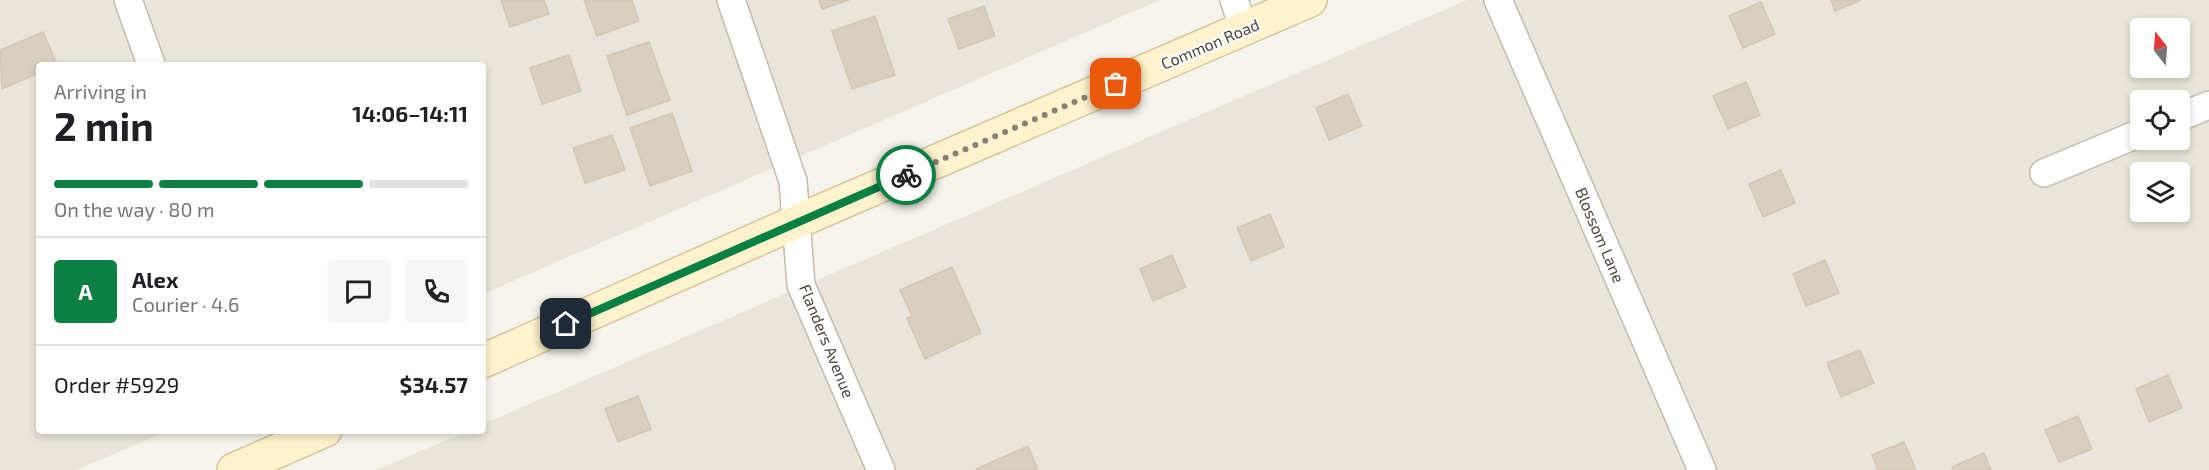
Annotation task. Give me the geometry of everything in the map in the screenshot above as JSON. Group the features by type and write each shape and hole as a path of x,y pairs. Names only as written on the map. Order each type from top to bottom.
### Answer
{"street":[{"path":"128,0 150,62"},
{"name":"Flanders Avenue","path":"731,0 793,181 801,285 881,470"},
{"name":"Common Road","path":"486,360 796,222 1239,15 1310,0"},
{"name":"Blossom Lane","path":"1498,0 1702,470"},
{"path":"2190,113 2209,105"},
{"path":"2044,173 2130,137"},
{"path":"264,455 315,434"}],"shaded area":[{"path":"0,0 1160,0 486,293 486,62 36,62 36,434 161,434 76,470 0,470"},
{"path":"1467,0 2209,0 2209,470 376,470 461,434 486,434 486,423"}],"building":[{"path":"501,0 544,0 549,14 510,27"},
{"path":"584,0 632,0 639,21 597,36"},
{"path":"819,0 849,0 822,9"},
{"path":"1831,0 1861,0 1835,11"},
{"path":"1761,2 1775,34 1743,48 1729,16"},
{"path":"984,6 995,36 959,49 948,19"},
{"path":"875,16 895,75 852,89 832,31"},
{"path":"43,32 56,62 36,62 36,74 2,89 0,50"},
{"path":"649,42 670,100 627,115 607,56"},
{"path":"569,55 581,91 542,104 530,68"},
{"path":"1746,82 1760,115 1728,129 1713,96"},
{"path":"1348,94 1362,126 1329,140 1316,108"},
{"path":"672,113 692,171 650,186 630,128"},
{"path":"612,135 625,170 585,183 573,148"},
{"path":"1781,170 1795,203 1763,217 1749,184"},
{"path":"1270,214 1284,247 1251,261 1237,228"},
{"path":"1172,255 1186,287 1153,301 1140,269"},
{"path":"1825,260 1839,293 1806,306 1793,274"},
{"path":"952,267 981,333 925,359 907,318 912,316 900,290"},
{"path":"1860,350 1874,383 1841,397 1827,363"},
{"path":"2168,375 2182,408 2149,422 2136,389"},
{"path":"638,396 651,429 618,442 605,409"},
{"path":"2078,416 2092,449 2059,462 2045,430"},
{"path":"1904,442 1916,470 1878,470 1872,455"},
{"path":"1028,446 1038,470 976,470 976,469"},
{"path":"1984,453 1991,470 1953,470 1952,467"}],"way so far":[{"path":"906,175 1116,84"}],"route":[{"path":"566,324 906,175"}]}
